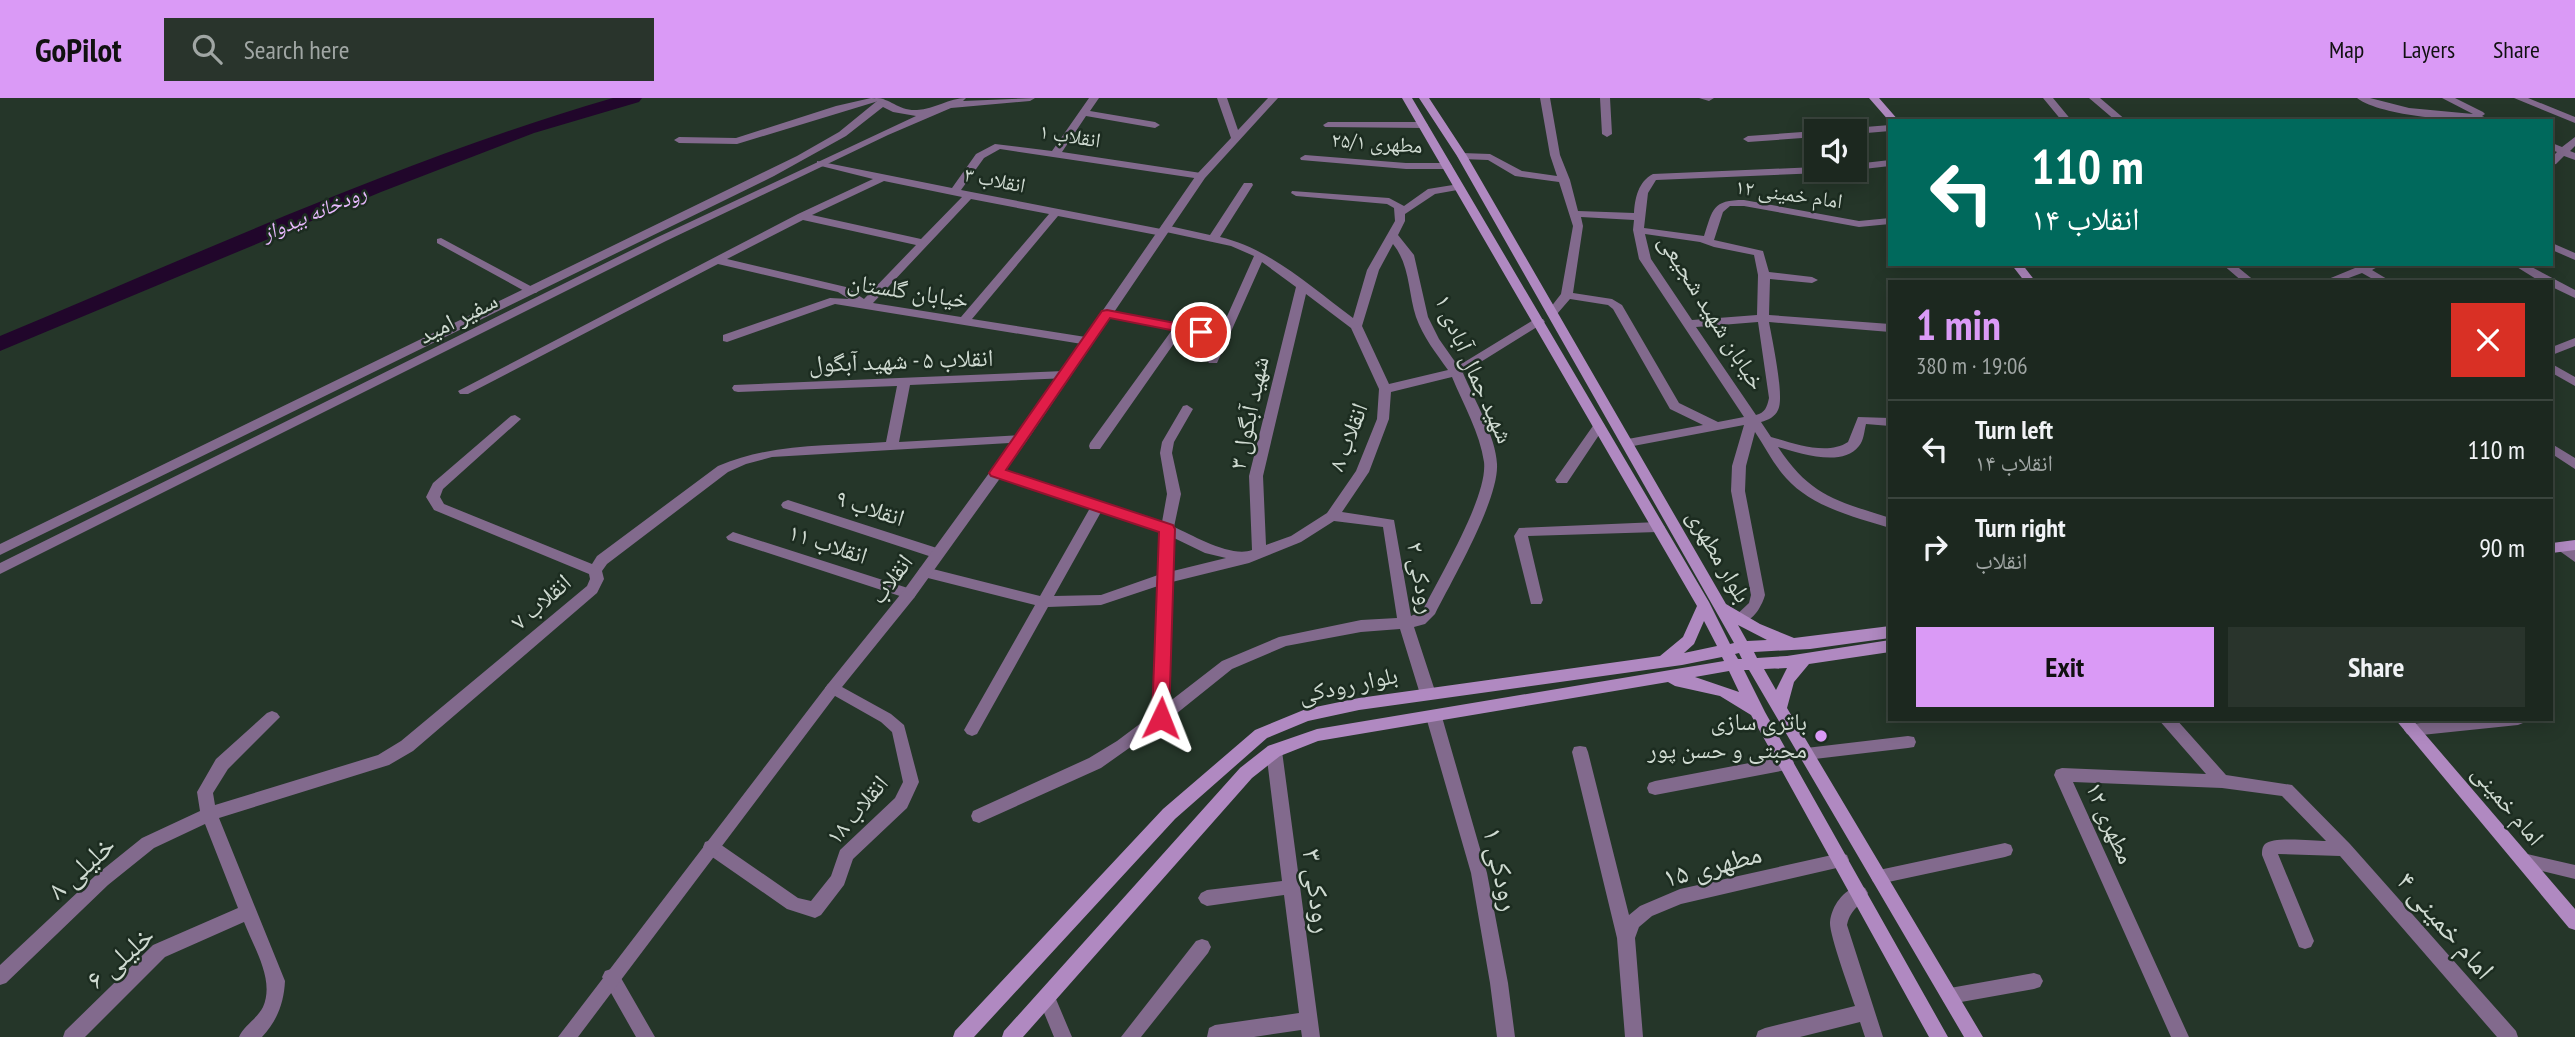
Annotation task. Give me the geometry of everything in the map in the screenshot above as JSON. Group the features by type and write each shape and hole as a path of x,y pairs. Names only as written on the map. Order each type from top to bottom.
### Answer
{"main road":[{"path":"1875,98 1892,119"},
{"name":"بلوار مطهری","path":"1413,100 1423,125 1703,606 1763,722 1939,1037"},
{"name":"بلوار مطهری","path":"1413,100 1462,156 1783,716 1974,1037"},
{"path":"2018,266 2029,280"},
{"path":"1695,592 1711,589"},
{"path":"1662,661 1689,640 1703,606"},
{"path":"1721,606 1739,619 1776,638 1810,643 1888,632"},
{"name":"بلوار رودکی","path":"1011,1037 1246,773 1274,751 1317,734 1434,717 1659,678 1729,657 1744,647 1810,643"},
{"name":"بلوار رودکی","path":"962,1037 1169,814 1261,734 1306,715 1428,694 1662,661 1729,657 1752,662 1805,659 1888,646"},
{"path":"1659,678 1700,683 1723,690 1738,697 1763,722 1783,716 1784,684 1791,669 1805,659"},
{"name":"امام خمینی","path":"2407,725 2575,922"}],"street":[{"path":"944,108 961,98"},
{"path":"679,140 737,141 839,108 881,100 898,111 1027,98"},
{"path":"1056,153 1094,98"},
{"path":"1222,98 1236,138"},
{"name":"انقلاب","path":"567,1037 711,846 909,594 1021,439 1201,176 1273,98"},
{"path":"1545,98 1548,126 1578,226 1567,295 1553,312"},
{"path":"1605,98 1607,134"},
{"path":"1704,98 1709,98"},
{"path":"1875,98 1882,98"},
{"path":"2048,98 2065,119"},
{"path":"2094,98 2120,119"},
{"path":"2362,98 2425,119"},
{"path":"2446,98 2492,119"},
{"path":"2519,98 2575,120"},
{"name":"سفیر امید","path":"0,550 781,169 860,124 881,100"},
{"name":"سفیر امید","path":"0,569 821,163 944,108"},
{"path":"2408,112 2450,114 2478,119"},
{"path":"1085,113 1156,125"},
{"path":"860,124 882,118 889,121 884,133"},
{"path":"1328,125 1423,125"},
{"path":"1867,130 1888,128"},
{"path":"1748,139 1804,135"},
{"path":"2570,155 2575,140"},
{"name":"انقلاب ۱","path":"955,192 980,156 992,147 1007,145 1201,176"},
{"path":"2553,146 2570,155"},
{"path":"2553,162 2570,155"},
{"path":"1462,156 1490,157 1519,174 1564,180"},
{"name":"مطهری ۲۵/۱","path":"1305,158 1406,166 1447,166"},
{"name":"انقلاب ۳","path":"821,163 969,195 1163,230"},
{"path":"1867,166 1888,163"},
{"name":"خیابان شهید شجیعی","path":"1804,171 1653,177 1646,181 1643,189 1638,230 1639,246 1645,259 1789,474 1802,488 1836,505 1888,522"},
{"path":"464,391 802,216 883,178"},
{"path":"1213,239 1248,185"},
{"path":"1356,326 1373,270 1402,212 1432,191 1459,187"},
{"path":"1296,193 1389,201 1395,203 1402,212"},
{"path":"717,260 842,289 865,305 969,195"},
{"name":"امام خمینی ۱۲","path":"1708,241 1717,211 1721,205 1732,202 1859,224 1888,221"},
{"path":"964,321 1056,212"},
{"path":"1576,214 1640,217"},
{"path":"802,216 923,243"},
{"name":"انقلاب ۸","path":"925,572 1044,602 1101,600 1166,578 1244,559 1296,539 1332,516 1362,472 1383,419 1385,389 1356,326 1260,255 1235,244 1163,230"},
{"path":"1628,443 1769,414 1775,398 1763,318 1764,275 1759,253 1708,241 1638,230"},
{"name":"شهید جمال آبادی ۱","path":"1392,235 1408,255 1422,317 1433,340 1456,372 1487,446 1491,466 1483,503 1434,604 1420,620 1405,623"},
{"path":"441,241 532,291"},
{"path":"2553,246 2575,257"},
{"path":"1213,360 1260,255"},
{"path":"2230,266 2248,280"},
{"path":"2521,266 2547,280"},
{"path":"2330,280 2359,267 2383,280"},
{"path":"1764,275 1812,280"},
{"path":"2553,283 2575,295"},
{"name":"شهید آبگول ۳","path":"1259,553 1256,476 1302,285"},
{"path":"1567,295 1612,302 1618,307 1674,406 1717,426"},
{"name":"خیابان گلستان","path":"727,338 834,299 1088,341"},
{"path":"1107,314 1224,335"},
{"path":"1689,324 1763,318 1888,328"},
{"path":"1385,389 1456,372 1539,322"},
{"path":"1095,446 1178,328"},
{"path":"2553,351 2573,344"},
{"path":"2553,369 2575,382"},
{"name":"انقلاب ۵ - شهید آبگول","path":"738,388 1065,375"},
{"path":"892,446 904,382"},
{"path":"1161,718 1167,529 1174,494 1167,463 1168,442 1187,409"},
{"path":"515,419 438,486 433,497 439,507 595,571"},
{"path":"1739,619 1755,606 1758,595 1738,491 1739,466 1752,419"},
{"path":"1766,440 1814,451 1844,452 1857,438 1858,425 1862,420 1888,422"},
{"path":"1562,480 1599,426"},
{"name":"انقلاب ۷","path":"209,814 383,760 407,746 592,589 597,579 595,571 602,560 706,481 742,461 772,453 1021,439"},
{"path":"2553,449 2575,465"},
{"path":"997,473 1167,529 1210,549 1244,559"},
{"name":"انقلاب ۹","path":"788,505 938,554"},
{"path":"972,730 1098,506"},
{"name":"رودکی ۲","path":"1332,516 1389,523 1405,623 1428,694"},
{"path":"1536,600 1521,536 1524,531 1658,527"},
{"name":"انقلاب ۱۱","path":"733,537 909,594"},
{"path":"2562,547 2575,557"},
{"path":"979,816 1095,763 1161,718 1205,679 1227,665 1284,641 1361,626 1405,623"},
{"name":"انقلاب ۱۸","path":"711,846 793,904 815,910 838,880 846,856 901,803 911,782 900,729 887,718 833,688"},
{"path":"248,1037 259,1028 276,1002 276,981 209,814 205,792 222,764 272,717"},
{"name":"رودکی ۱","path":"1434,717 1479,873 1506,1037"},
{"path":"2168,721 2222,781"},
{"path":"2407,725 2481,721"},
{"path":"1806,754 1908,742"},
{"name":"رودکی ۳","path":"1274,751 1310,1028"},
{"path":"1580,752 1626,938 1634,1037"},
{"path":"1655,788 1786,763"},
{"name":"مطهری ۱۲","path":"2180,1037 2062,775 2222,781"},
{"name":"امام خمینی ۴","path":"2222,781 2286,790 2344,849 2509,1037"},
{"name":"خلیلی ۸","path":"0,977 102,880 148,843 209,814"},
{"path":"2305,941 2270,855 2270,849 2344,849"},
{"path":"1879,877 2005,850"},
{"name":"مطهری ۱۵","path":"1626,938 1633,922 1646,911 1680,897 1841,860"},
{"path":"2523,860 2575,872"},
{"path":"1207,898 1292,887"},
{"path":"1859,893 1842,908 1838,925 1874,1037"},
{"name":"خلیلی ۶","path":"72,1037 159,951 249,912"},
{"path":"1130,1037 1202,947"},
{"path":"611,977 646,1037"},
{"path":"1950,996 2034,981"},
{"path":"1046,998 1063,1037"},
{"path":"1765,1037 1866,1012"},
{"path":"1215,1034 1310,1028"}],"waterway":[{"name":"رودخانه بیدواز","path":"0,344 374,188 527,129 633,98"}],"place":[{"name":"باتری سازی محبتی و حسن پور","path":"1821,736"}],"route":[{"path":"1161,718 1167,529 997,473 1107,314 1201,332"}]}
